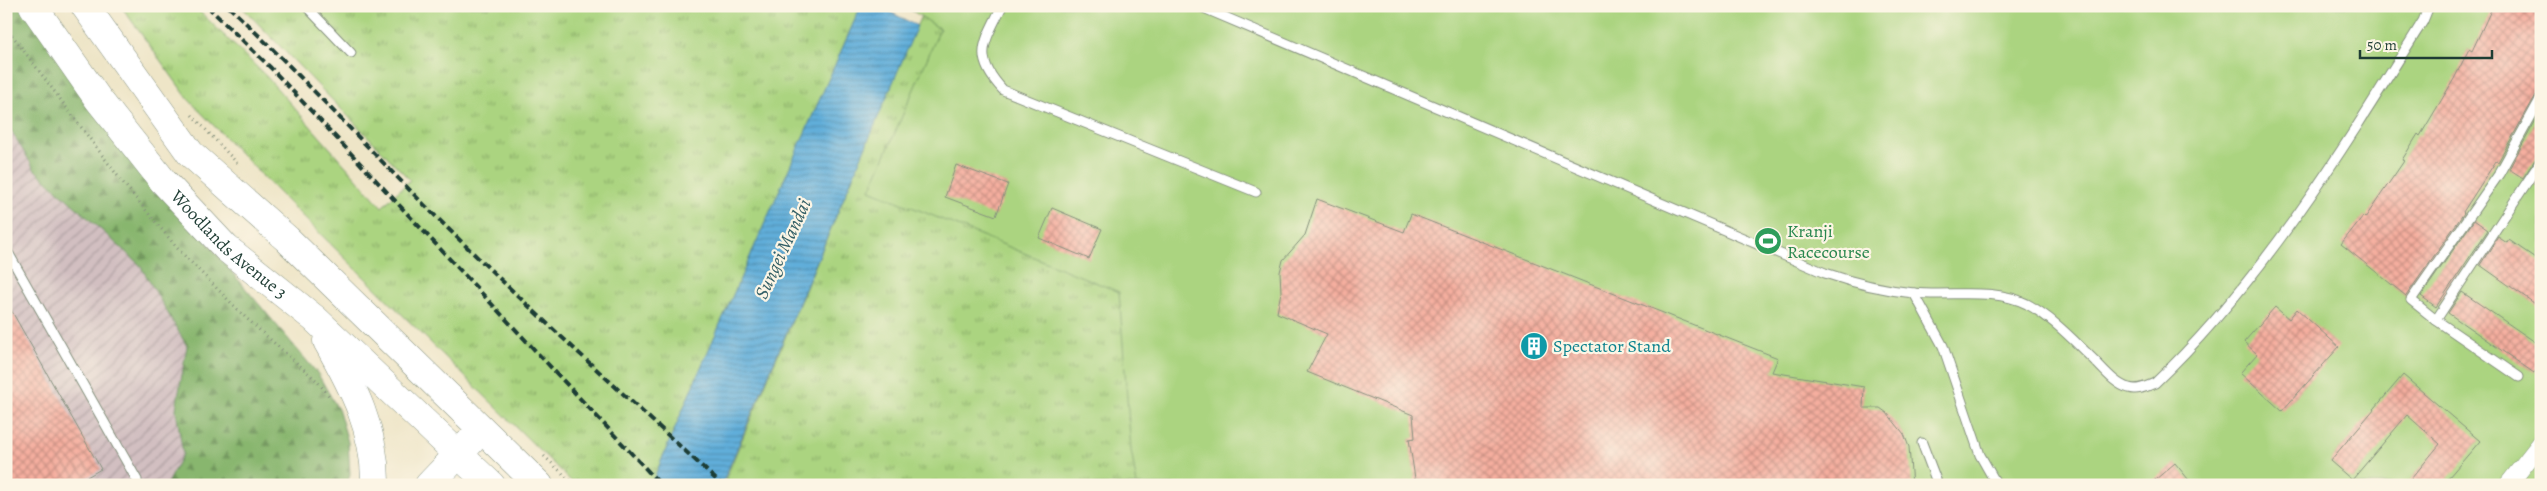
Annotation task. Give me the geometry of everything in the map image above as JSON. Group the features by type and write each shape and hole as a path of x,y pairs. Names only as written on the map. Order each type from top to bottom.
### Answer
{"main road":[{"name":"Woodlands Avenue 3","path":"33,6 98,98 163,181 226,248 315,319 459,454 485,483"},
{"path":"85,6 190,153 287,239 539,485"},
{"path":"315,319 359,403 372,447 375,485"},
{"path":"429,485 483,430"},
{"path":"485,483 508,456"}],"street":[{"path":"2508,485 2541,443"}],"lane":[{"path":"306,6 351,53"},
{"path":"1002,6 984,45 984,58 990,76 1003,90 1256,192"},
{"path":"1199,6 1794,260 1855,283 1914,293 1982,295 2007,298 2026,304 2054,322 2121,384 2130,389 2142,388 2155,383 2244,286 2349,140 2423,21 2429,6"},
{"path":"2520,377 2436,320 2411,300 2499,174 2541,98"},
{"path":"2436,320 2541,161"},
{"path":"6,249 137,480 137,485"},
{"path":"1914,293 1943,346 1980,455 1997,485"},
{"path":"1922,443 1938,485"}],"path":[{"path":"6,27 120,179 178,249 245,317 317,381 334,402"}],"shaded area":[{"path":"6,122 35,170 140,265 187,346 176,409 183,454 166,485 6,485"}],"green space":[{"path":"6,6 20,6 219,257 318,374 339,411 348,442 350,474 347,485 166,485 183,454 176,409 187,346 140,265 35,170 6,122"},
{"path":"121,6 194,6 266,76 382,207 410,180 241,6 861,6 694,383 651,485 575,485 280,194 189,100"},
{"name":"Kranji Racecourse","path":"905,6 2541,6 2541,485 1137,485 1131,450 1119,292 870,190 940,29"},
{"path":"925,6 998,6 1249,485 730,485 725,480"}],"water":[{"name":"Sungei Mandai","path":"861,6 879,6 917,26 724,479 720,485 651,485 694,383"}],"building":[{"path":"2493,6 2541,6 2541,92 2536,95 2498,162 2496,161 2464,213 2406,296 2341,244 2363,216 2365,218 2404,161 2402,160 2418,134 2420,136 2454,79 2469,49 2472,51"},
{"path":"2541,111 2541,155 2536,158 2523,178 2509,169"},
{"path":"956,165 1008,184 996,216 945,197"},
{"path":"2541,173 2541,189 2533,184"},
{"name":"Spectator Stand","path":"1317,199 1404,232 1411,214 1778,358 1772,372 1864,387 1863,408 1880,408 1887,413 1904,434 1909,447 1912,485 1416,485 1409,439 1415,438 1413,415 1307,372 1327,334 1277,313 1281,292 1280,272 1283,260 1305,235"},
{"path":"1052,208 1102,229 1089,259 1039,238"},
{"path":"2474,220 2488,230 2436,307 2421,296"},
{"path":"2498,237 2507,243 2509,240 2541,262 2541,308 2480,265"},
{"path":"2462,292 2541,346 2541,363 2534,373 2448,313"},
{"path":"6,301 101,469 73,485 6,485"},
{"path":"2275,307 2289,319 2297,309 2339,347 2282,411 2240,373 2257,354 2244,342"},
{"path":"2403,375 2480,441 2442,485 2406,485 2440,444 2407,415 2352,480 2330,461"},
{"path":"2175,463 2193,485 2149,485"}],"railway":[{"path":"207,6 271,68 661,485"},
{"path":"228,6 468,248 562,338 722,485"}],"place":[{"name":"Kranji Racecourse","path":"1768,241"},
{"name":"Spectator Stand","path":"1534,346"}]}
